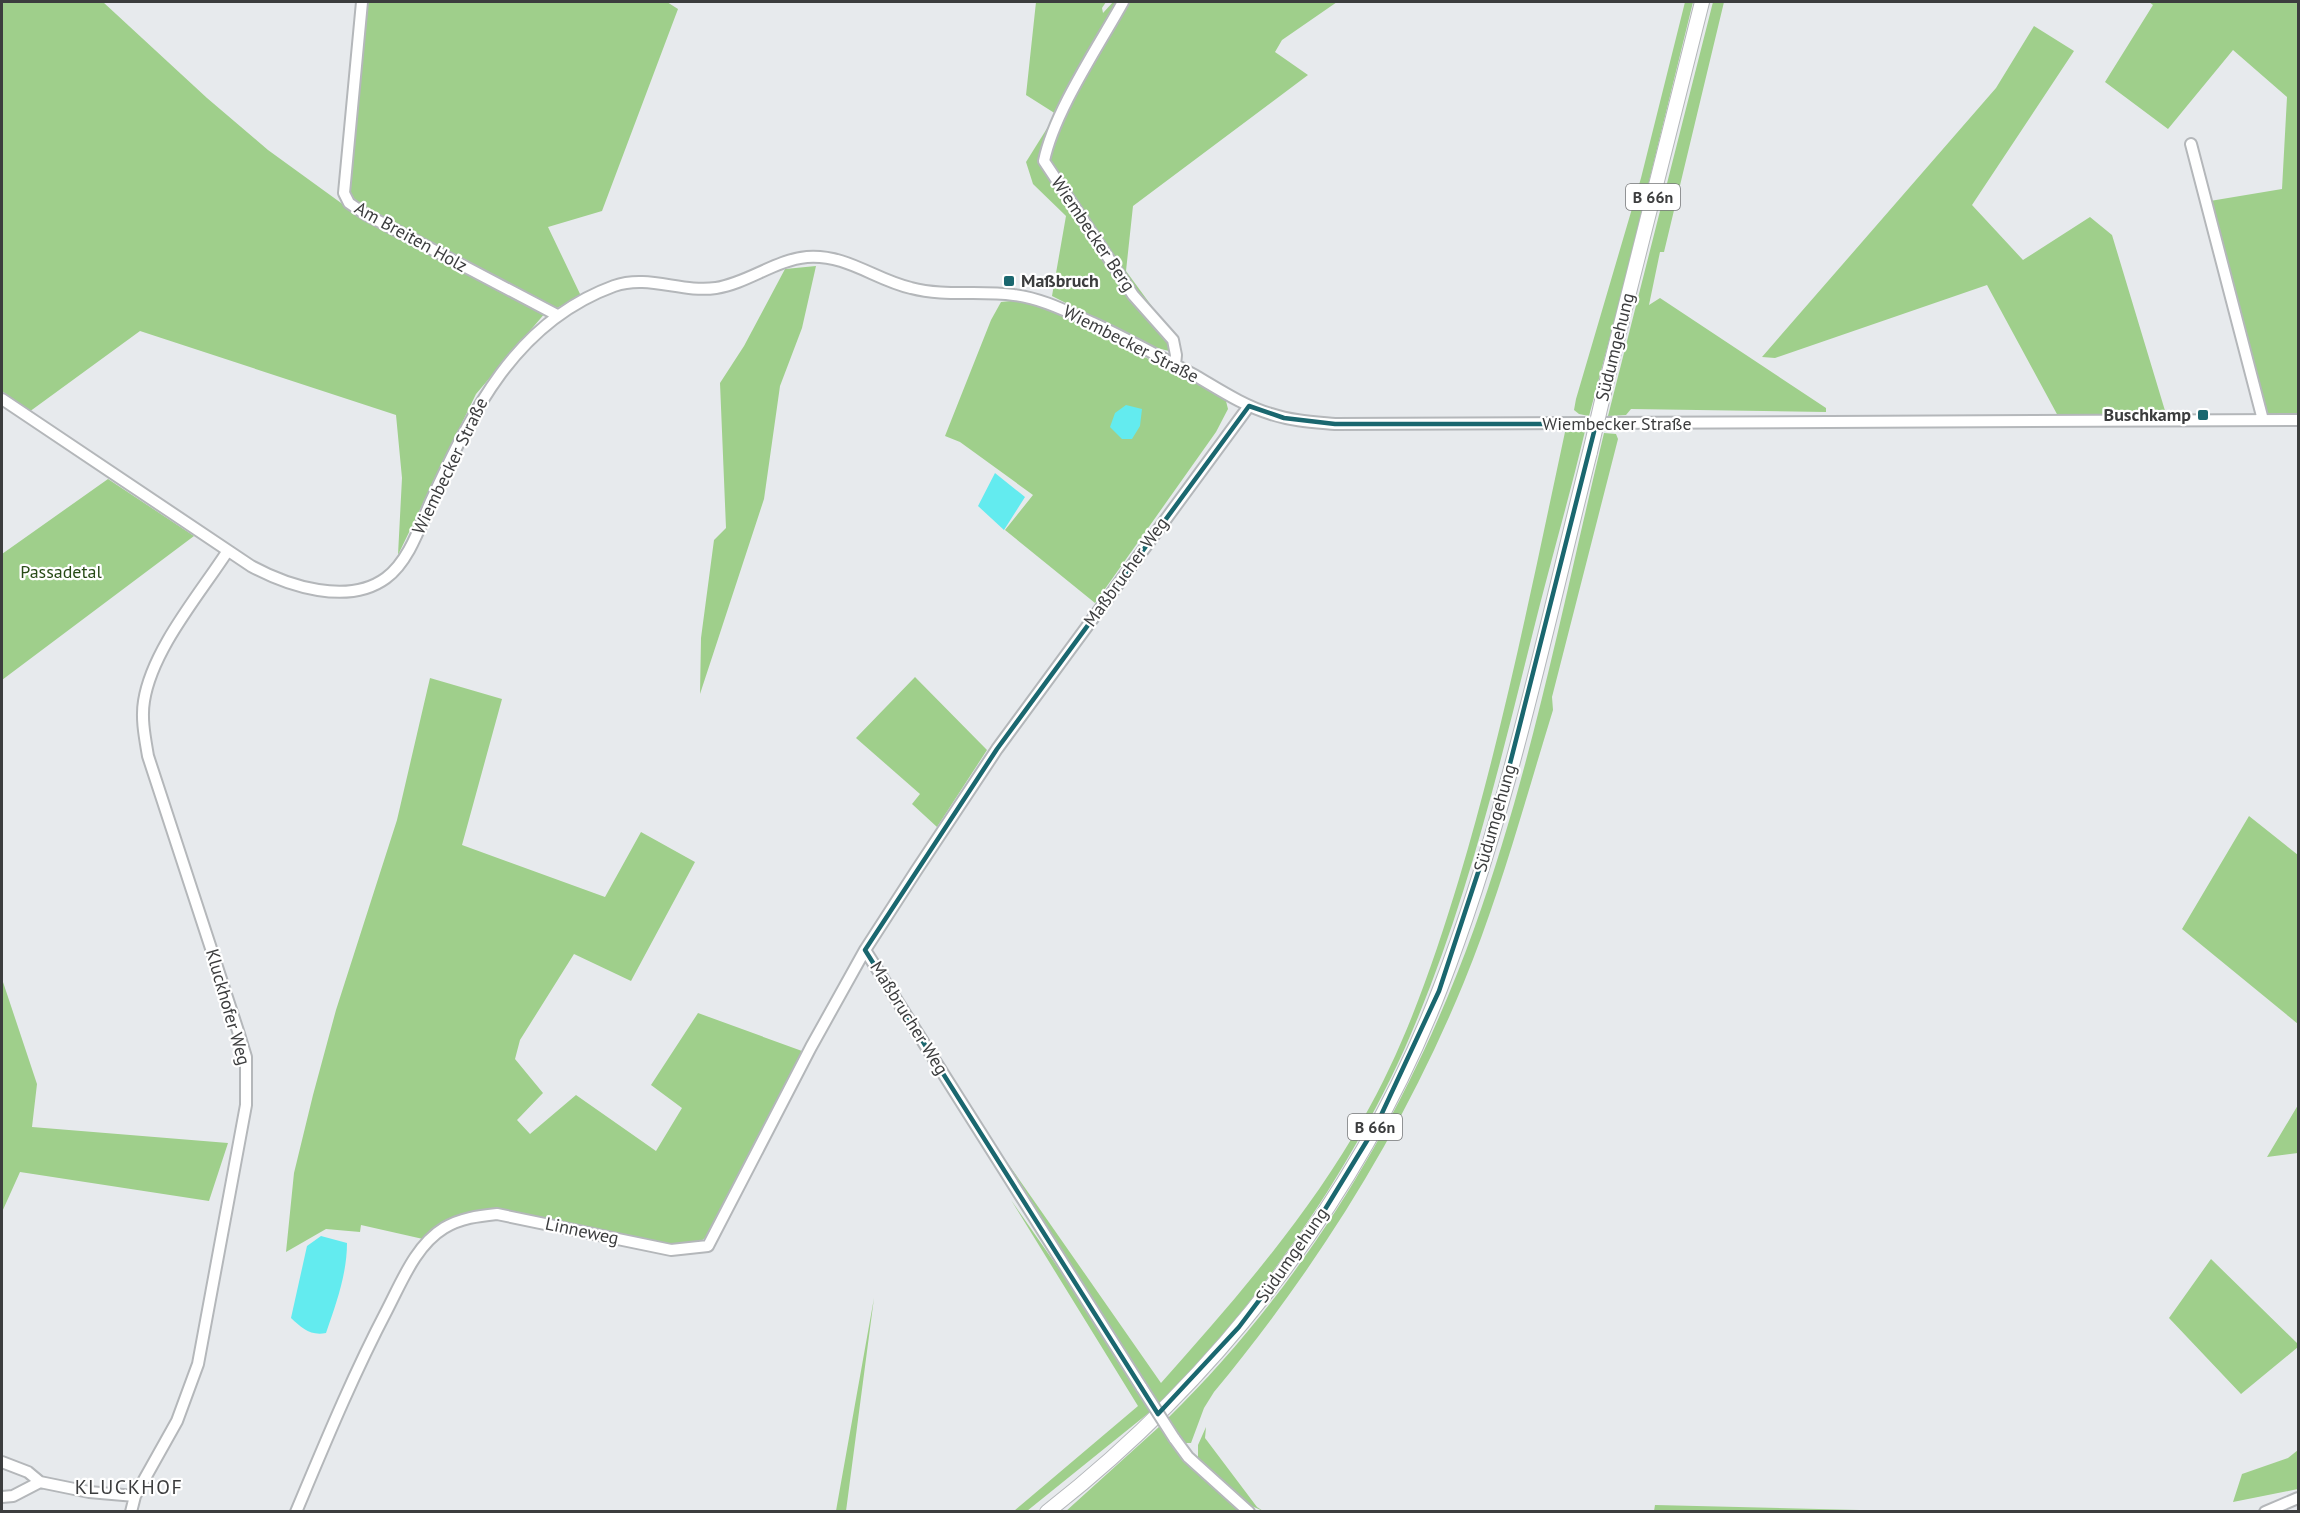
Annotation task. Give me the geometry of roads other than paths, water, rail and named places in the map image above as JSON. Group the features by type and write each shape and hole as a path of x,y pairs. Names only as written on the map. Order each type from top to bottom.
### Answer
{"main road":[{"name":"Südumgehung","path":"1047,1512 1142,1431 1239,1327 1313,1229 1376,1126 1439,991 1471,906 1503,793 1702,2"}],"street":[{"name":"Am Breiten Holz","path":"362,2 344,193 349,203 365,214 557,315"},
{"name":"Wiembecker Berg","path":"1123,2 1060,117 1048,143 1044,160 1133,295 1173,340 1175,365"},
{"path":"2191,144 2263,420"},
{"name":"Wiembecker Straße","path":"2,399 227,552 264,573 307,587 351,591 366,589 383,581 395,570 406,553 477,406 508,364 557,315 618,285 648,281 684,287 716,288 790,261 823,257 857,265 913,289 973,294 998,293 1036,300 1096,324 1249,406 1284,418 1335,424 2298,420"},
{"name":"Maßbrucher Weg","path":"1249,406 997,749 865,950 1174,1438 1188,1457 1250,1512"},
{"name":"Kluckhofer Weg","path":"131,1512 135,1496 177,1421 198,1364 246,1105 246,1057 148,756 143,729 144,701 155,665 227,552"},
{"name":"Linneweg","path":"296,1512 357,1366 422,1248 443,1229 468,1217 497,1214 671,1250 708,1246 811,1047 865,950"},
{"path":"2,1462 28,1472 40,1482 89,1492 135,1496"},
{"path":"2,1497 13,1496 40,1482"},
{"path":"2265,1512 2298,1498"}],"water":[{"path":"1126,405 1142,409 1140,426 1132,439 1122,439 1110,427 1115,413"},
{"path":"995,473 1025,497 1004,530 978,506"},
{"path":"321,1236 347,1243 345,1266 337,1300 326,1333 320,1334 307,1330 291,1318 307,1246"}],"place":[{"name":"Maßbruch","path":"1009,281"},
{"name":"Buschkamp","path":"2203,415"}],"district":[{"name":"KLUCKHOF","path":"129,1487"}],"park label":[{"name":"Passadetal","path":"61,572"}]}
